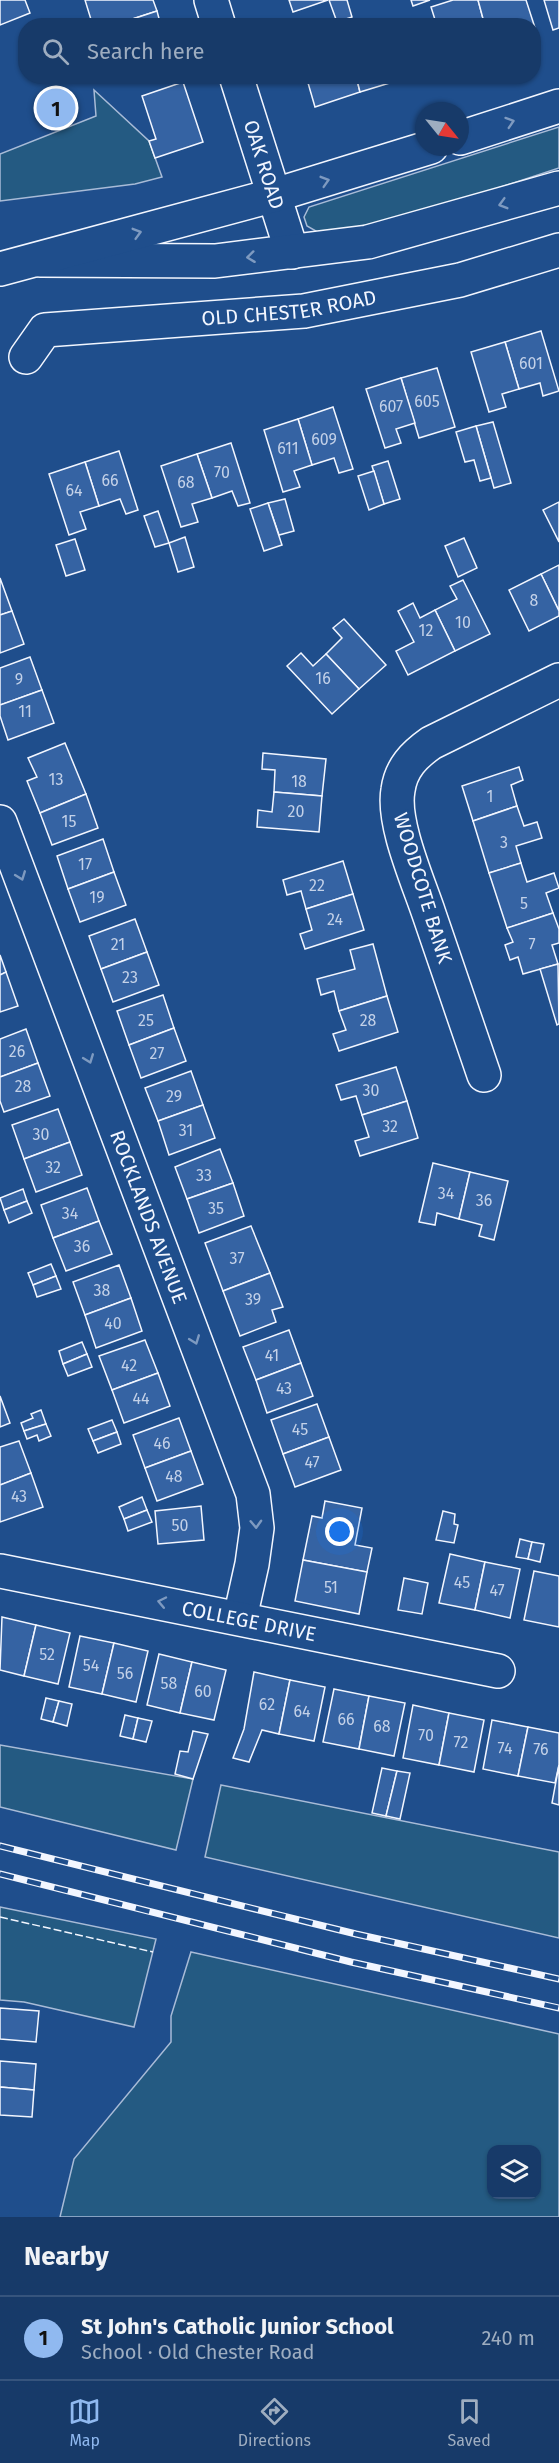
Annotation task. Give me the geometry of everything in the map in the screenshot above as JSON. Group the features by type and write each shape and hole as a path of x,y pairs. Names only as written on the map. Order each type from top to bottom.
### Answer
{"street":[{"path":"211,0 217,18"},
{"name":"OAK ROAD","path":"239,84 292,252"},
{"path":"469,135 559,106"},
{"path":"0,269 275,195 415,152"},
{"path":"40,260 215,261 368,242 559,188"},
{"name":"OLD CHESTER ROAD","path":"26,357 45,330 304,311 460,280 559,250"},
{"name":"WOODCOTE BANK","path":"484,1075 409,856 397,810 398,790 403,771 414,754 431,743 559,680"},
{"name":"ROCKLANDS AVENUE","path":"0,822 253,1494 257,1528 240,1618"},
{"name":"COLLEGE DRIVE","path":"0,1571 498,1671"}],"shaded area":[{"path":"94,90 149,141 162,177 135,184 0,201 0,154 96,116"},
{"path":"559,127 559,168 416,215 321,234 307,226 304,217 309,207"},
{"path":"0,1745 193,1779 176,1850 0,1807"},
{"path":"221,1785 559,1852 559,1938 205,1857"},
{"path":"0,1907 156,1939 134,2027 24,2002 0,2000"},
{"path":"191,1952 559,2034 559,2217 60,2217 74,2159 171,2042 171,2016"}],"building":[{"path":"0,0 25,0 30,13 0,25"},
{"path":"85,0 153,0 157,11 136,18 91,18"},
{"path":"289,0 328,0 293,12"},
{"path":"329,0 347,0 352,17 336,18"},
{"path":"411,0 430,0 413,6"},
{"path":"453,0 478,0 483,18 434,18 431,7"},
{"path":"478,0 526,0 532,18 483,18"},
{"path":"544,0 559,0 559,28 553,30"},
{"path":"157,11 159,18 136,18"},
{"path":"177,84 184,84 203,142 155,158 149,141 156,139 142,96"},
{"path":"308,84 358,84 360,92 315,107"},
{"path":"358,84 386,84 360,92"},
{"path":"541,331 559,391 543,396 540,383 519,389 505,342"},
{"path":"505,342 519,389 502,394 506,407 489,412 471,352"},
{"path":"437,368 455,427 419,438 401,378"},
{"path":"401,378 415,423 396,429 401,443 385,448 366,389"},
{"path":"333,407 353,469 339,473 334,458 312,465 298,419"},
{"path":"298,419 312,465 294,471 300,487 283,492 264,430"},
{"path":"493,422 511,483 494,488 476,426"},
{"path":"476,426 491,478 480,481 474,460 465,462 456,432"},
{"path":"231,443 250,503 238,506 232,491 212,498 197,454"},
{"path":"119,451 138,510 126,514 120,499 99,506 85,462"},
{"path":"197,454 212,498 192,504 198,522 181,527 161,466"},
{"path":"388,461 400,499 384,504 372,466"},
{"path":"85,462 99,506 80,512 86,529 69,535 49,474"},
{"path":"374,471 384,504 369,510 358,476"},
{"path":"285,499 294,531 279,535 268,503"},
{"path":"559,502 559,542 543,510"},
{"path":"268,503 282,545 264,551 250,509"},
{"path":"158,511 169,543 155,547 144,516"},
{"path":"185,537 194,567 178,572 169,543"},
{"path":"464,538 477,568 458,577 445,546"},
{"path":"75,539 85,570 66,576 56,545"},
{"path":"559,565 559,611 541,574"},
{"path":"541,574 559,611 559,616 529,631 509,590"},
{"path":"0,578 12,611 0,615"},
{"path":"463,580 490,634 455,651 435,610 457,599 450,586"},
{"path":"413,603 420,618 435,610 455,651 408,675 396,651 414,642 398,611"},
{"path":"12,611 24,644 0,653 0,615"},
{"path":"344,619 386,665 359,689 326,654 342,638 333,628"},
{"path":"301,653 313,666 326,654 359,689 332,714 287,666"},
{"path":"30,657 42,690 0,705 0,668"},
{"path":"42,690 54,723 8,740 0,716 0,705"},
{"path":"65,743 86,794 40,813 27,781 37,777 28,758"},
{"path":"263,753 326,759 322,796 274,792 275,770 262,769"},
{"path":"519,767 523,780 511,785 517,806 473,821 462,786"},
{"path":"274,792 322,796 319,832 257,827 258,810 272,812"},
{"path":"86,794 98,828 52,845 40,813"},
{"path":"517,806 524,826 537,822 542,838 516,846 521,863 489,873 473,821"},
{"path":"103,839 114,872 68,889 57,856"},
{"path":"343,861 353,894 306,909 301,891 287,895 283,880"},
{"path":"521,863 527,882 554,873 559,888 546,893 553,913 507,928 489,873"},
{"path":"114,872 126,905 80,922 68,889"},
{"path":"353,894 364,930 305,949 300,934 312,930 306,909"},
{"path":"553,913 559,929 559,943 552,945 558,964 523,974 518,957 510,960 505,945 513,942 507,928"},
{"path":"135,919 147,952 101,969 89,936"},
{"path":"373,944 387,996 339,1011 334,991 321,995 317,979 355,969 350,950"},
{"path":"147,952 159,985 113,1002 101,969"},
{"path":"0,955 6,972 0,975"},
{"path":"558,964 559,1024 557,1025 540,969"},
{"path":"6,972 18,1006 0,1012 0,975"},
{"path":"163,995 174,1028 129,1045 117,1011"},
{"path":"387,996 398,1032 339,1051 333,1034 346,1030 339,1011"},
{"path":"174,1028 186,1061 141,1078 129,1045"},
{"path":"26,1029 38,1063 0,1077 0,1039"},
{"path":"38,1063 50,1096 4,1112 0,1101 0,1077"},
{"path":"396,1067 407,1101 362,1115 356,1096 341,1100 336,1085"},
{"path":"191,1071 203,1105 158,1121 145,1088"},
{"path":"407,1101 418,1138 360,1156 355,1141 369,1137 362,1115"},
{"path":"203,1105 215,1138 169,1155 158,1121"},
{"path":"58,1109 70,1142 24,1159 12,1125"},
{"path":"70,1142 82,1175 36,1192 24,1159"},
{"path":"220,1149 233,1183 187,1199 175,1167"},
{"path":"433,1163 470,1172 459,1219 437,1213 435,1225 419,1222"},
{"path":"470,1172 508,1181 494,1240 479,1236 482,1225 459,1219"},
{"path":"233,1183 244,1216 199,1233 187,1199"},
{"path":"87,1188 99,1221 53,1238 41,1205"},
{"path":"23,1189 27,1201 4,1210 0,1198"},
{"path":"27,1201 32,1213 9,1223 4,1210"},
{"path":"99,1221 112,1254 66,1271 53,1238"},
{"path":"251,1226 270,1273 223,1291 205,1243"},
{"path":"51,1264 56,1276 33,1285 28,1273"},
{"path":"119,1265 131,1298 85,1315 73,1282"},
{"path":"270,1273 283,1307 272,1310 276,1322 240,1336 223,1291"},
{"path":"56,1276 61,1289 37,1297 33,1285"},
{"path":"131,1298 142,1331 96,1348 85,1315"},
{"path":"289,1330 301,1363 256,1380 243,1347"},
{"path":"145,1340 158,1373 112,1390 99,1356"},
{"path":"82,1342 87,1354 63,1364 59,1351"},
{"path":"87,1354 92,1367 68,1376 63,1364"},
{"path":"301,1363 313,1396 267,1413 256,1380"},
{"path":"158,1373 170,1406 124,1423 112,1390"},
{"path":"0,1396 10,1423 0,1427"},
{"path":"317,1404 329,1437 283,1454 271,1420"},
{"path":"41,1410 46,1424 24,1431 21,1423 33,1418 31,1414"},
{"path":"179,1418 191,1451 145,1468 133,1435"},
{"path":"112,1420 117,1432 93,1441 88,1429"},
{"path":"46,1424 51,1436 39,1441 37,1435 27,1439 24,1431"},
{"path":"117,1432 121,1444 98,1453 93,1441"},
{"path":"329,1437 341,1470 295,1487 283,1454"},
{"path":"19,1441 31,1473 0,1485 0,1447"},
{"path":"191,1451 203,1484 157,1501 145,1468"},
{"path":"31,1473 43,1507 0,1522 0,1485"},
{"path":"142,1497 147,1510 124,1519 119,1507"},
{"path":"325,1501 362,1508 355,1545 372,1548 367,1572 303,1560 312,1516 322,1518"},
{"path":"201,1506 204,1540 158,1544 155,1511"},
{"path":"147,1510 152,1522 128,1531 124,1519"},
{"path":"443,1511 455,1514 454,1524 458,1525 454,1543 436,1540"},
{"path":"520,1539 532,1542 528,1559 516,1557"},
{"path":"532,1542 544,1544 540,1562 528,1559"},
{"path":"450,1554 485,1562 475,1610 439,1603"},
{"path":"303,1560 367,1572 359,1614 295,1601"},
{"path":"485,1562 520,1569 510,1618 475,1610"},
{"path":"534,1571 559,1576 559,1627 524,1620"},
{"path":"404,1578 428,1583 422,1614 398,1610"},
{"path":"2,1617 36,1625 24,1676 0,1670"},
{"path":"36,1625 70,1633 58,1684 24,1676"},
{"path":"80,1636 114,1643 102,1694 69,1687"},
{"path":"114,1643 148,1651 136,1702 102,1694"},
{"path":"159,1654 192,1662 180,1713 147,1705"},
{"path":"192,1662 226,1670 214,1720 180,1713"},
{"path":"254,1672 290,1680 279,1734 262,1730 249,1762 233,1758 244,1729"},
{"path":"290,1680 325,1687 314,1741 279,1734"},
{"path":"334,1689 369,1696 359,1749 323,1742"},
{"path":"369,1696 405,1703 394,1756 359,1749"},
{"path":"46,1698 59,1701 53,1722 41,1719"},
{"path":"59,1701 72,1704 67,1726 53,1722"},
{"path":"413,1705 449,1713 439,1765 403,1758"},
{"path":"449,1713 484,1720 474,1772 439,1765"},
{"path":"125,1715 138,1718 133,1739 120,1736"},
{"path":"138,1718 152,1721 146,1742 133,1739"},
{"path":"492,1720 528,1727 518,1776 483,1769"},
{"path":"528,1727 559,1733 559,1765 555,1783 518,1776"},
{"path":"193,1731 208,1734 193,1779 175,1774 180,1751 188,1752"},
{"path":"559,1765 559,1805 552,1803"},
{"path":"382,1768 397,1771 386,1816 372,1813"},
{"path":"397,1771 410,1773 400,1819 386,1816"},
{"path":"0,2008 39,2011 36,2042 0,2039"},
{"path":"0,2061 36,2064 34,2090 0,2087"},
{"path":"0,2087 34,2090 32,2117 0,2115"}],"railway":[{"path":"0,1846 356,1934 559,1979"},
{"path":"0,1874 351,1962 559,2008"}],"fence":[{"path":"0,1917 153,1952"}],"place":[{"name":"St John's Catholic Junior School","path":"56,108"}]}
